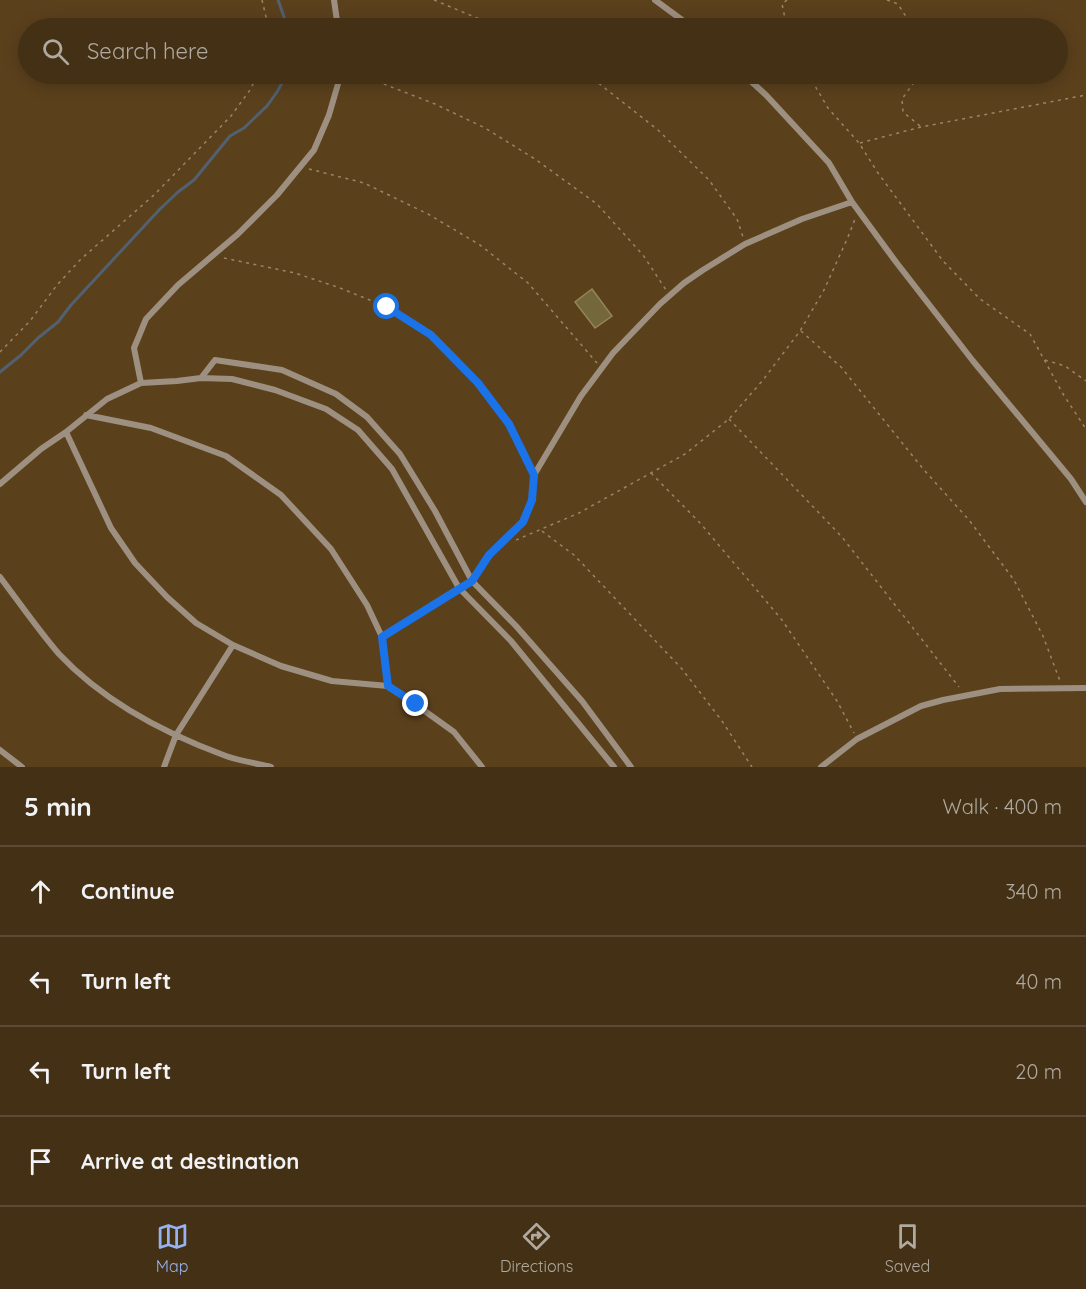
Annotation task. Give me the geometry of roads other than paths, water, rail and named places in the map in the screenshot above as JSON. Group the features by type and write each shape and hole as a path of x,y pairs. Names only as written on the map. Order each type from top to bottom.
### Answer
{"street":[{"path":"334,0 337,18"},
{"path":"655,0 679,18"},
{"path":"141,383 135,348 146,319 178,285 238,234 277,195 314,150 329,115 338,84"},
{"path":"754,84 829,163 852,202 896,262 973,361 1071,479 1086,502"},
{"path":"382,637 472,581 489,555 523,522 532,500 534,475 581,396 613,353 660,304 703,270 746,244 802,219 852,202"},
{"path":"201,378 215,360 282,370 336,394 367,417 400,454 435,511 472,581 516,626 582,701 631,767"},
{"path":"0,484 106,399 141,383 201,378 232,380 275,390 326,409 358,430 392,469 459,588 511,640 614,767"},
{"path":"86,415 151,428 226,456 281,495 331,549 367,605 382,637 388,686"},
{"path":"66,432 111,528 135,563 196,623 233,645 281,666 332,681 388,686 454,732 482,767"},
{"path":"0,577 59,654 93,685 129,710 176,735 228,756 271,767"},
{"path":"164,767 176,735 233,645"},
{"path":"821,767 857,739 921,706 1000,689 1086,688"},
{"path":"0,750 22,767"}],"waterway":[{"path":"278,0 284,18"},
{"path":"0,372 58,322 160,209 194,180 230,136 244,128 267,106 281,84"}]}
